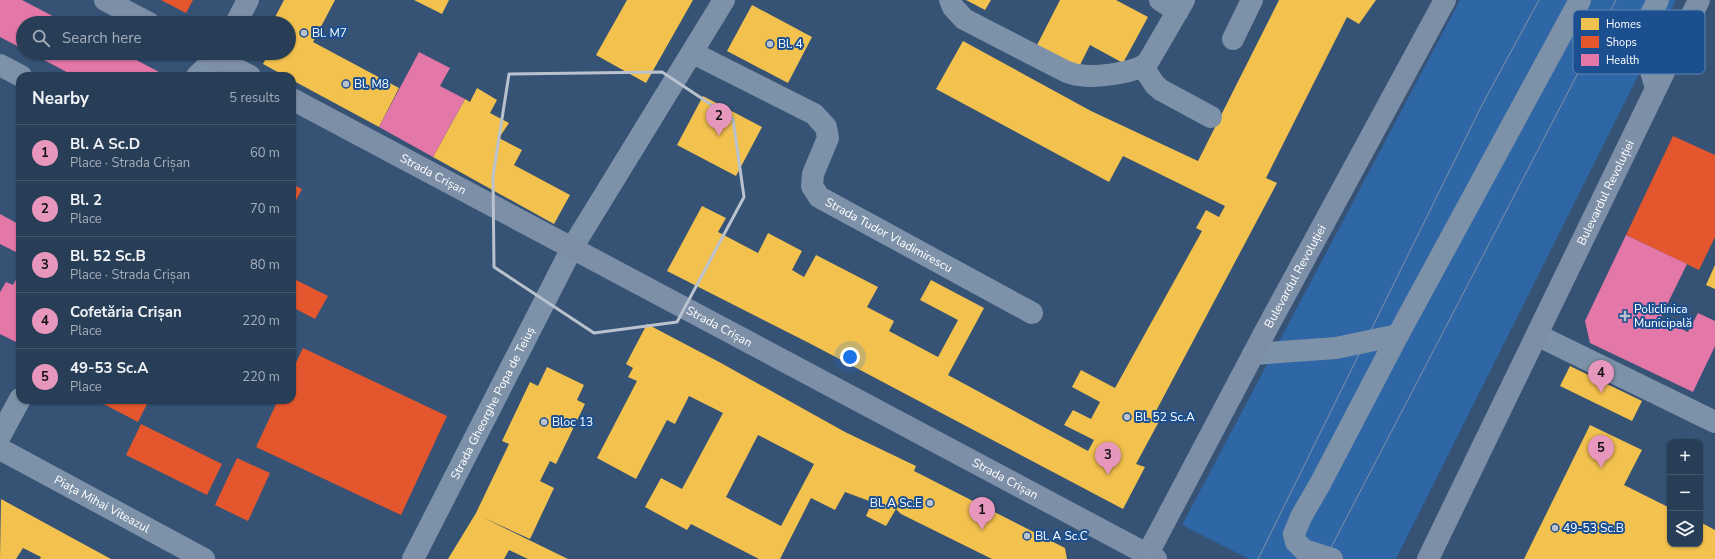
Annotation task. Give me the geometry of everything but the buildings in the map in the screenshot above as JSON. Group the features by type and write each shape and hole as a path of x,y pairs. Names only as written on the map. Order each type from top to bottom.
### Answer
{"main road":[{"path":"105,0 136,16"},
{"path":"240,16 248,0"},
{"name":"Bulevardul Revoluției","path":"1149,557 1253,354 1445,0"},
{"name":"Bulevardul Revoluției","path":"1694,10 1699,0"},
{"path":"223,60 243,72"},
{"name":"Bulevardul Revoluției","path":"1428,559 1663,74"},
{"name":"Strada Crișan","path":"296,100 1149,557"}],"street":[{"path":"572,248 693,53 724,0"},
{"path":"950,0 953,7 964,19 1067,72 1091,76 1132,71 1143,67 1148,62 1174,4"},
{"path":"1233,39 1252,0"},
{"path":"1575,10 1580,0"},
{"path":"1653,10 1658,0"},
{"path":"1332,559 1304,550 1296,542 1294,534 1296,528 1398,335 1573,13"},
{"name":"Strada Tudor Vladimirescu","path":"693,53 814,114 826,127 828,138 813,174 812,186 819,197 1032,313"},
{"path":"200,72 210,60"},
{"path":"0,65 16,73"},
{"path":"1143,67 1161,90 1211,117"},
{"path":"1652,74 1656,88"},
{"name":"Strada Gheorghe Popa de Teiuș","path":"413,559 572,248"},
{"path":"1253,354 1336,348 1398,335"},
{"path":"1537,335 1715,422"},
{"path":"0,436 17,404"},
{"name":"Piața Mihai Viteazul","path":"0,449 204,559"}],"highlighted area":[{"path":"662,72 733,119 744,197 677,322 594,333 494,267 493,176 509,74"}],"shaded area":[{"path":"1460,0 1676,0 1671,10 1573,10 1573,74 1639,74 1396,559 1249,559 1182,525"}],"tram line":[{"path":"1258,559 1482,105 1539,0"},
{"path":"1611,10 1616,0"},
{"path":"1325,559 1577,74"}],"place":[{"name":"Bl. M7","path":"304,33"},
{"name":"Bl. 4","path":"770,44"},
{"name":"Bl. M8","path":"346,84"},
{"name":"Bl. 2","path":"719,136"},
{"name":"Policlinica Municipală","path":"1625,316"},
{"name":"Cofetăria Crișan","path":"1601,393"},
{"name":"Bl. 52 Sc.A","path":"1127,417"},
{"name":"Bloc 13","path":"544,422"},
{"name":"49-53 Sc.A","path":"1601,468"},
{"name":"Bl. 52 Sc.B","path":"1108,475"},
{"name":"Bl. A Sc.E","path":"930,503"},
{"name":"49-53 Sc.B","path":"1555,528"},
{"name":"Bl. A Sc.D","path":"982,530"},
{"name":"Bl. A Sc.C","path":"1027,536"}]}
